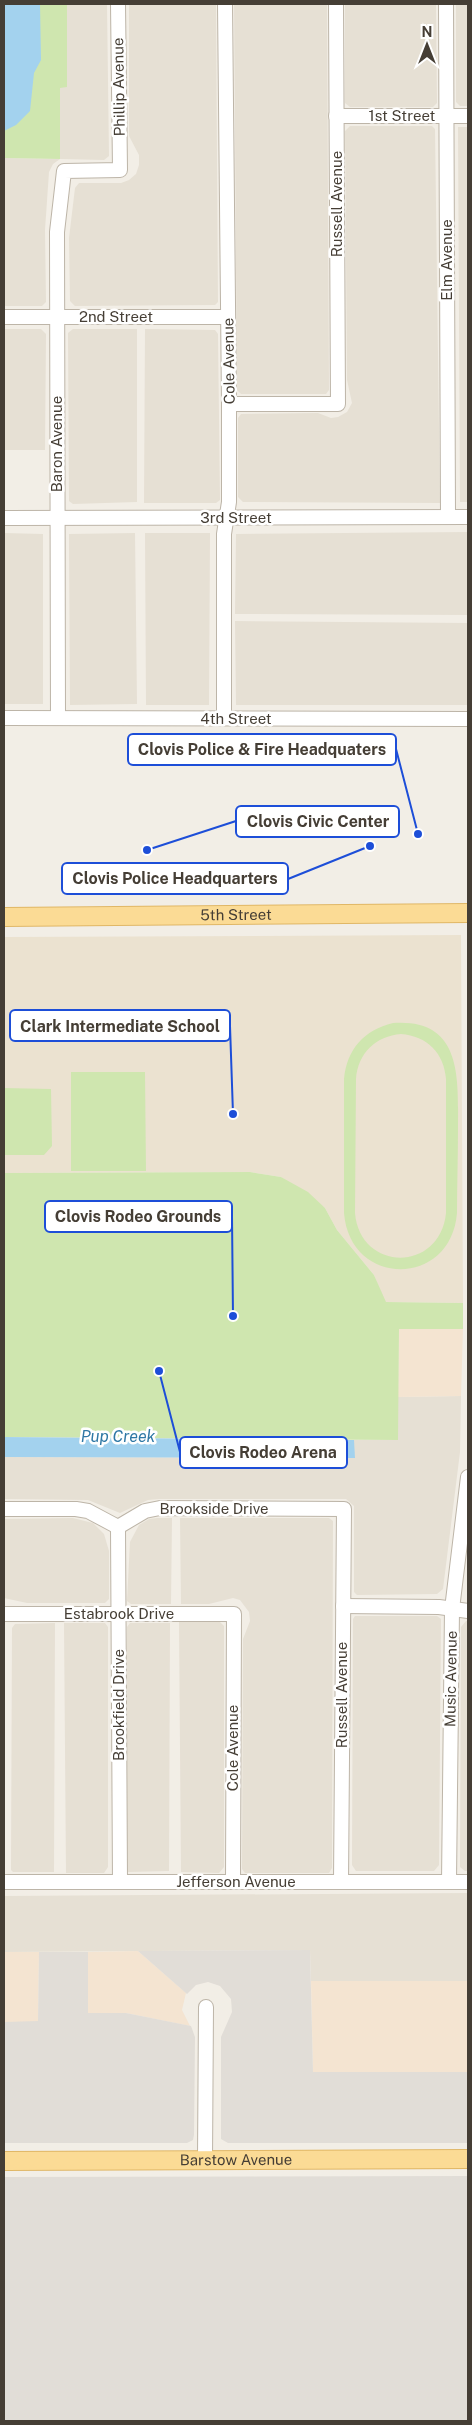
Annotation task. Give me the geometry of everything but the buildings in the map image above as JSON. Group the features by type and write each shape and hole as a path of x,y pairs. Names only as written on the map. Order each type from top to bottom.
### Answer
{"main road":[{"name":"5th Street","path":"4,917 468,914"},
{"name":"Barstow Avenue","path":"4,2161 468,2159"}],"street":[{"name":"Phillip Avenue","path":"64,171 120,170 118,4"},
{"name":"Cole Avenue","path":"224,718 224,534 229,502 225,4"},
{"name":"Russell Avenue","path":"229,404 338,404 336,4"},
{"name":"Elm Avenue","path":"446,4 448,517"},
{"name":"1st Street","path":"336,116 468,116"},
{"name":"Baron Avenue","path":"58,718 57,232 64,171"},
{"name":"2nd Street","path":"4,317 228,317"},
{"name":"3rd Street","path":"4,518 468,517"},
{"name":"4th Street","path":"4,718 468,718"},
{"name":"Music Avenue","path":"449,1882 452,1608 468,1477"},
{"name":"Brookside Drive","path":"118,1527 145,1511 160,1508 344,1509"},
{"path":"4,1509 76,1509 88,1511 118,1527"},
{"name":"Russell Avenue","path":"341,1882 344,1509"},
{"name":"Brookfield Drive","path":"118,1527 120,1882"},
{"path":"343,1606 452,1608 468,1611"},
{"name":"Estabrook Drive","path":"4,1614 234,1614"},
{"name":"Cole Avenue","path":"233,1882 234,1614"},
{"name":"Jefferson Avenue","path":"4,1882 468,1882"},
{"path":"205,2160 206,2007"}],"shaded area":[{"path":"67,4 107,4 109,156 104,160 60,159 53,164 49,172 45,230 46,302 42,306 4,306 4,158 59,159 60,87 67,87"},
{"path":"129,4 216,4 218,302 215,305 75,306 70,301 69,238 75,188 79,183 121,183 129,180 136,174 139,165 139,155 129,136"},
{"path":"234,4 327,4 329,390 326,394 241,394 237,390"},
{"path":"345,4 436,4 437,103 433,107 350,107 345,103"},
{"path":"456,4 468,4 468,106 460,106 456,102"},
{"path":"350,126 432,126 435,129 440,503 243,502 238,497 238,418 241,414 318,413 331,418 338,417 347,412 352,403 347,380 345,131"},
{"path":"458,127 468,127 468,502 460,502"},
{"path":"4,329 41,329 46,334 45,450 4,450"},
{"path":"73,329 137,329 137,502 73,504 69,501 68,333"},
{"path":"145,329 215,330 218,334 220,500 216,503 144,503"},
{"path":"468,532 468,615 235,614 236,534"},
{"path":"4,533 43,534 43,704 4,704"},
{"path":"135,533 137,704 70,705 69,534"},
{"path":"145,533 210,533 209,705 146,705"},
{"path":"235,621 468,623 468,705 236,705"},
{"path":"461,935 463,1303 385,1302 374,1275 337,1230 325,1208 281,1177 250,1172 4,1173 4,937"},
{"path":"399,1329 463,1329 461,1396 398,1397"},
{"path":"461,1396 460,1452 443,1589 437,1594 357,1595 354,1592 354,1506 346,1499 159,1499 148,1500 120,1513 88,1500 4,1499 4,1457 354,1458 354,1440 398,1440 398,1397"},
{"path":"73,1518 93,1523 104,1534 109,1551 109,1599 105,1603 27,1603 4,1598 4,1519"},
{"path":"172,1518 171,1604 131,1604 127,1601 130,1542 139,1525 149,1519"},
{"path":"180,1518 329,1518 333,1521 332,1868 329,1873 245,1873 242,1869 243,1639 250,1621 249,1612 240,1600 233,1598 209,1604 181,1604"},
{"path":"355,1616 437,1616 441,1619 439,1865 434,1871 356,1871 352,1865 353,1619"},
{"path":"468,1621 468,1871 460,1867 461,1627"},
{"path":"179,1622 220,1622 224,1626 224,1867 219,1873 181,1872"},
{"path":"55,1623 54,1872 13,1872 11,1870 12,1628 15,1624"},
{"path":"64,1623 105,1623 108,1627 108,1867 104,1873 66,1873"},
{"path":"130,1623 170,1623 169,1871 128,1872 126,1869 127,1627"},
{"path":"468,1893 468,1981 311,1981 310,1950 4,1952 4,1896"},
{"path":"310,1950 313,2072 468,2072 468,2143 228,2143 221,2139 221,2037 232,2012 231,1999 220,1986 208,1982 196,1985 187,1994 138,1951"},
{"path":"138,1951 186,1993 182,2010 190,2026 126,2013 88,2013 88,1952"},
{"path":"4,1952 39,1952 38,2022 4,2022"},
{"path":"39,1952 88,1952 88,2013 126,2013 191,2026 195,2037 193,2140 187,2143 4,2143 4,2022 38,2021"},
{"path":"311,1981 468,1981 468,2072 313,2072"},
{"path":"468,2176 468,2421 4,2421 4,2177"}],"green space":[{"path":"4,4 67,4 67,87 60,88 60,159 4,158"},
{"path":"393,1023 416,1024 433,1030 444,1041 452,1055 458,1090 457,1213 451,1238 438,1255 420,1266 400,1269 381,1266 363,1255 350,1238 344,1213 344,1079 346,1068 353,1050 359,1042 374,1030","holes":["392,1035 410,1035 419,1038 432,1047 442,1061 445,1070 446,1213 441,1233 430,1247 416,1255 400,1258 384,1255 370,1246 360,1232 355,1213 356,1079 360,1061 376,1042"]},
{"path":"71,1072 145,1072 146,1171 71,1171"},
{"path":"4,1088 51,1089 52,1146 44,1155 4,1155"},
{"path":"250,1172 281,1177 308,1192 325,1208 337,1230 374,1275 386,1302 463,1303 463,1329 399,1329 398,1440 4,1437 4,1173"}],"water":[{"path":"4,4 40,4 41,60 34,73 30,111 16,125 4,131"},
{"path":"4,1437 354,1440 355,1458 4,1457"}],"place":[{"name":"Clovis Police & Fire Headquaters","path":"418,834"},
{"name":"Clovis Police Headquarters","path":"370,846"},
{"name":"Clovis Civic Center","path":"147,850"},
{"name":"Clark Intermediate School","path":"233,1114"},
{"name":"Clovis Rodeo Grounds","path":"233,1316"},
{"name":"Clovis Rodeo Arena","path":"159,1371"}],"water label":[{"name":"Pup Creek","path":"118,1436"}]}
